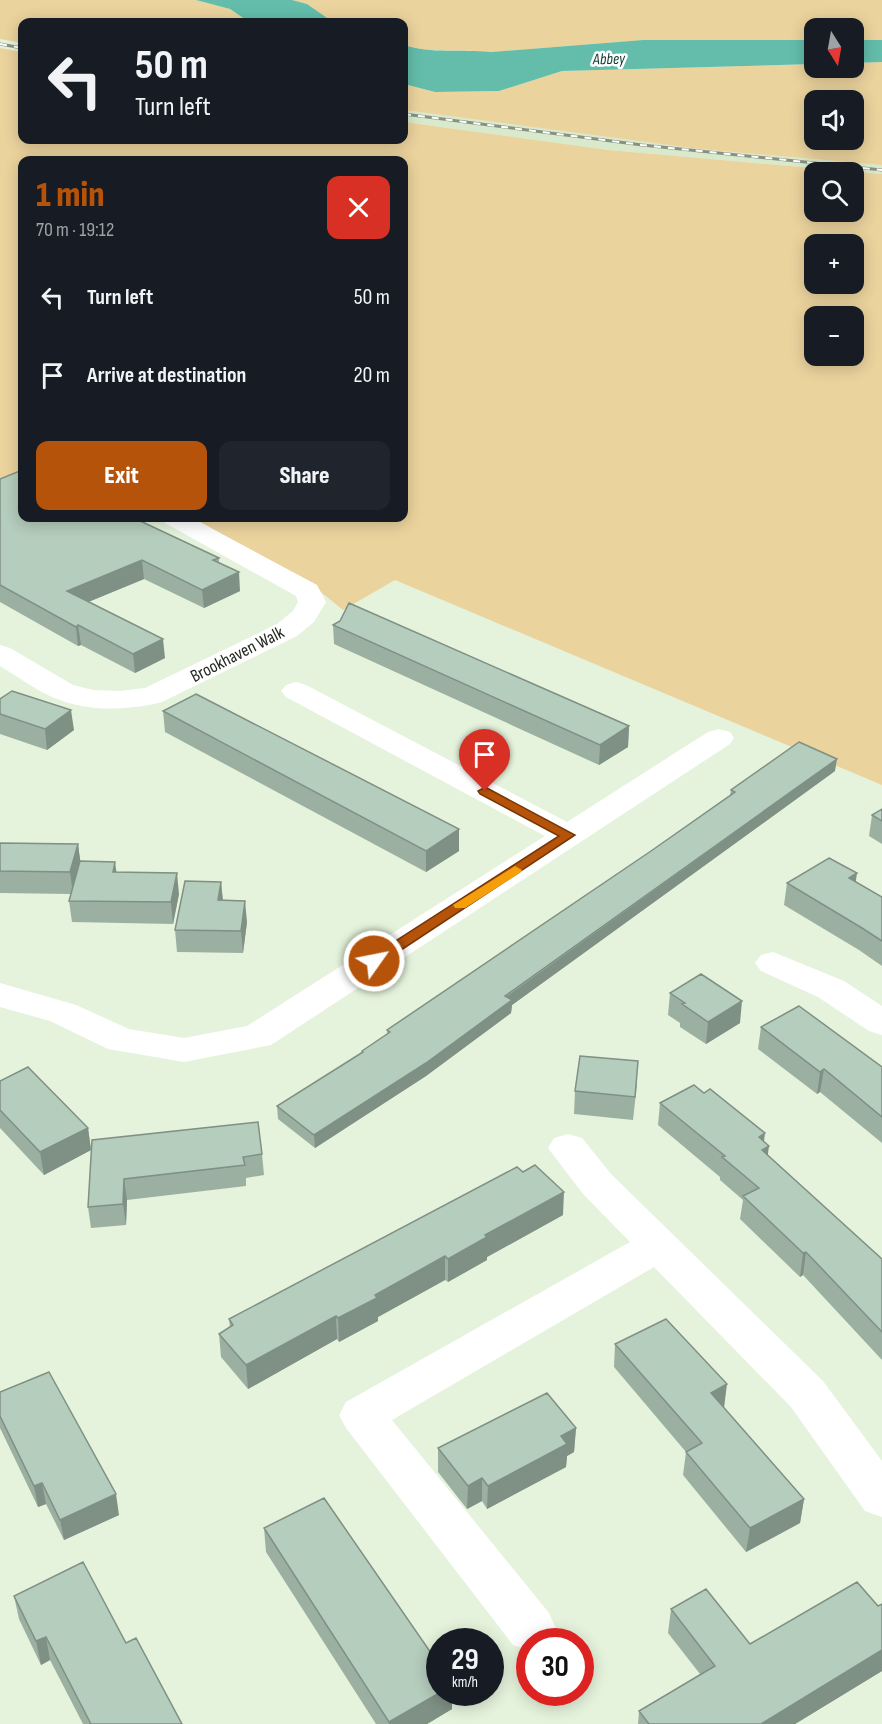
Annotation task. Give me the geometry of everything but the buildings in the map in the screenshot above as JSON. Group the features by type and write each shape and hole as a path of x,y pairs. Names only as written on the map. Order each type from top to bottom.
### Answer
{"street":[{"name":"Brookhaven Walk","path":"0,654 63,691 92,699 120,700 152,696 287,630 304,616 312,602 307,591 181,522"},
{"path":"296,691 568,835"},
{"path":"0,995 63,1012 122,1040 184,1050 258,1036 719,738"},
{"path":"773,963 831,989 882,1023"},
{"path":"568,1148 597,1184 807,1394 882,1497"},
{"path":"530,1628 362,1415 659,1245"}],"shaded area":[{"path":"0,0 196,0 230,9 243,18 18,18 18,42 0,39"},
{"path":"292,0 882,0 882,40 864,40 864,18 804,18 804,40 643,40 491,52 436,50 408,46 408,18 327,18 307,4"},
{"path":"0,48 18,51 18,144 408,144 408,123 608,150 804,167 804,222 864,222 864,172 882,174 882,785 395,580 343,610 316,588 201,522 408,522 408,156 18,156 18,488 0,495"},
{"path":"882,62 882,165 699,149 408,111 408,85 435,92 499,91 562,71 804,64 804,78 864,78 864,63"},
{"path":"408,111 699,149 848,162 804,162 804,167 608,150 408,123"},
{"path":"864,163 882,165 882,174 864,172"}],"water":[{"path":"196,0 292,0 307,4 327,18 243,18 230,9"},
{"name":"Abbey","path":"643,40 804,40 804,64 562,71 499,91 435,92 408,85 408,46 436,50 480,51"},
{"path":"864,40 882,40 882,62 864,63"}],"railway":[{"path":"0,44 18,47"},
{"path":"408,115 642,145 882,170"}],"slow traffic":[{"path":"460,905 515,870"}],"route":[{"path":"374,961 568,835 485,791"}]}
